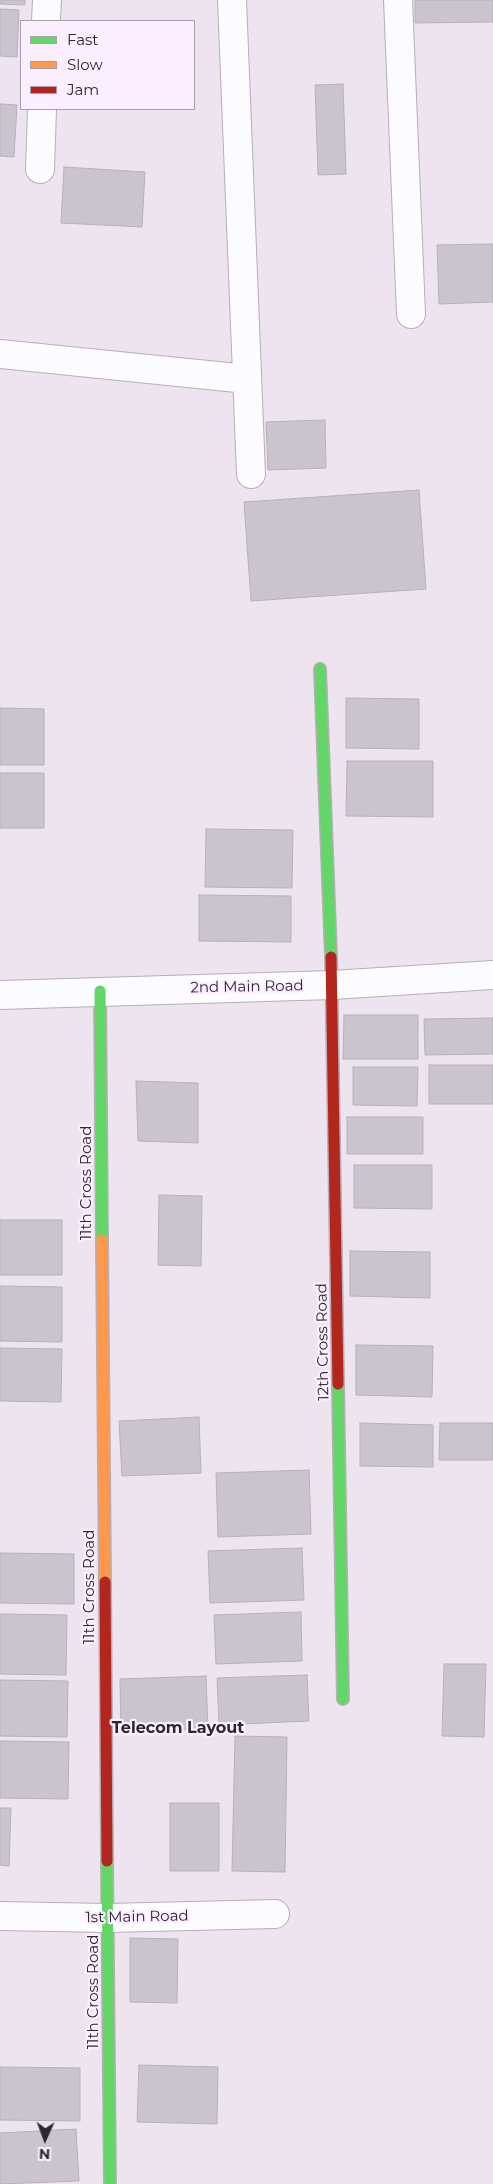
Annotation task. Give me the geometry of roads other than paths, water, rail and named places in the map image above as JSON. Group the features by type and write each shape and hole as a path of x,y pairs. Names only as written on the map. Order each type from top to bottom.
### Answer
{"street":[{"path":"46,0 46,20"},
{"path":"232,0 252,474"},
{"path":"398,0 411,314"},
{"path":"40,169 42,110"},
{"path":"0,354 247,380"},
{"name":"12th Cross Road","path":"320,668 332,985 344,1699"},
{"name":"2nd Main Road","path":"0,995 332,985 493,976"},
{"name":"11th Cross Road","path":"100,991 110,2184"},
{"name":"1st Main Road","path":"0,1916 108,1918 275,1914"}],"district":[{"name":"Telecom Layout","path":"178,1728"}]}
